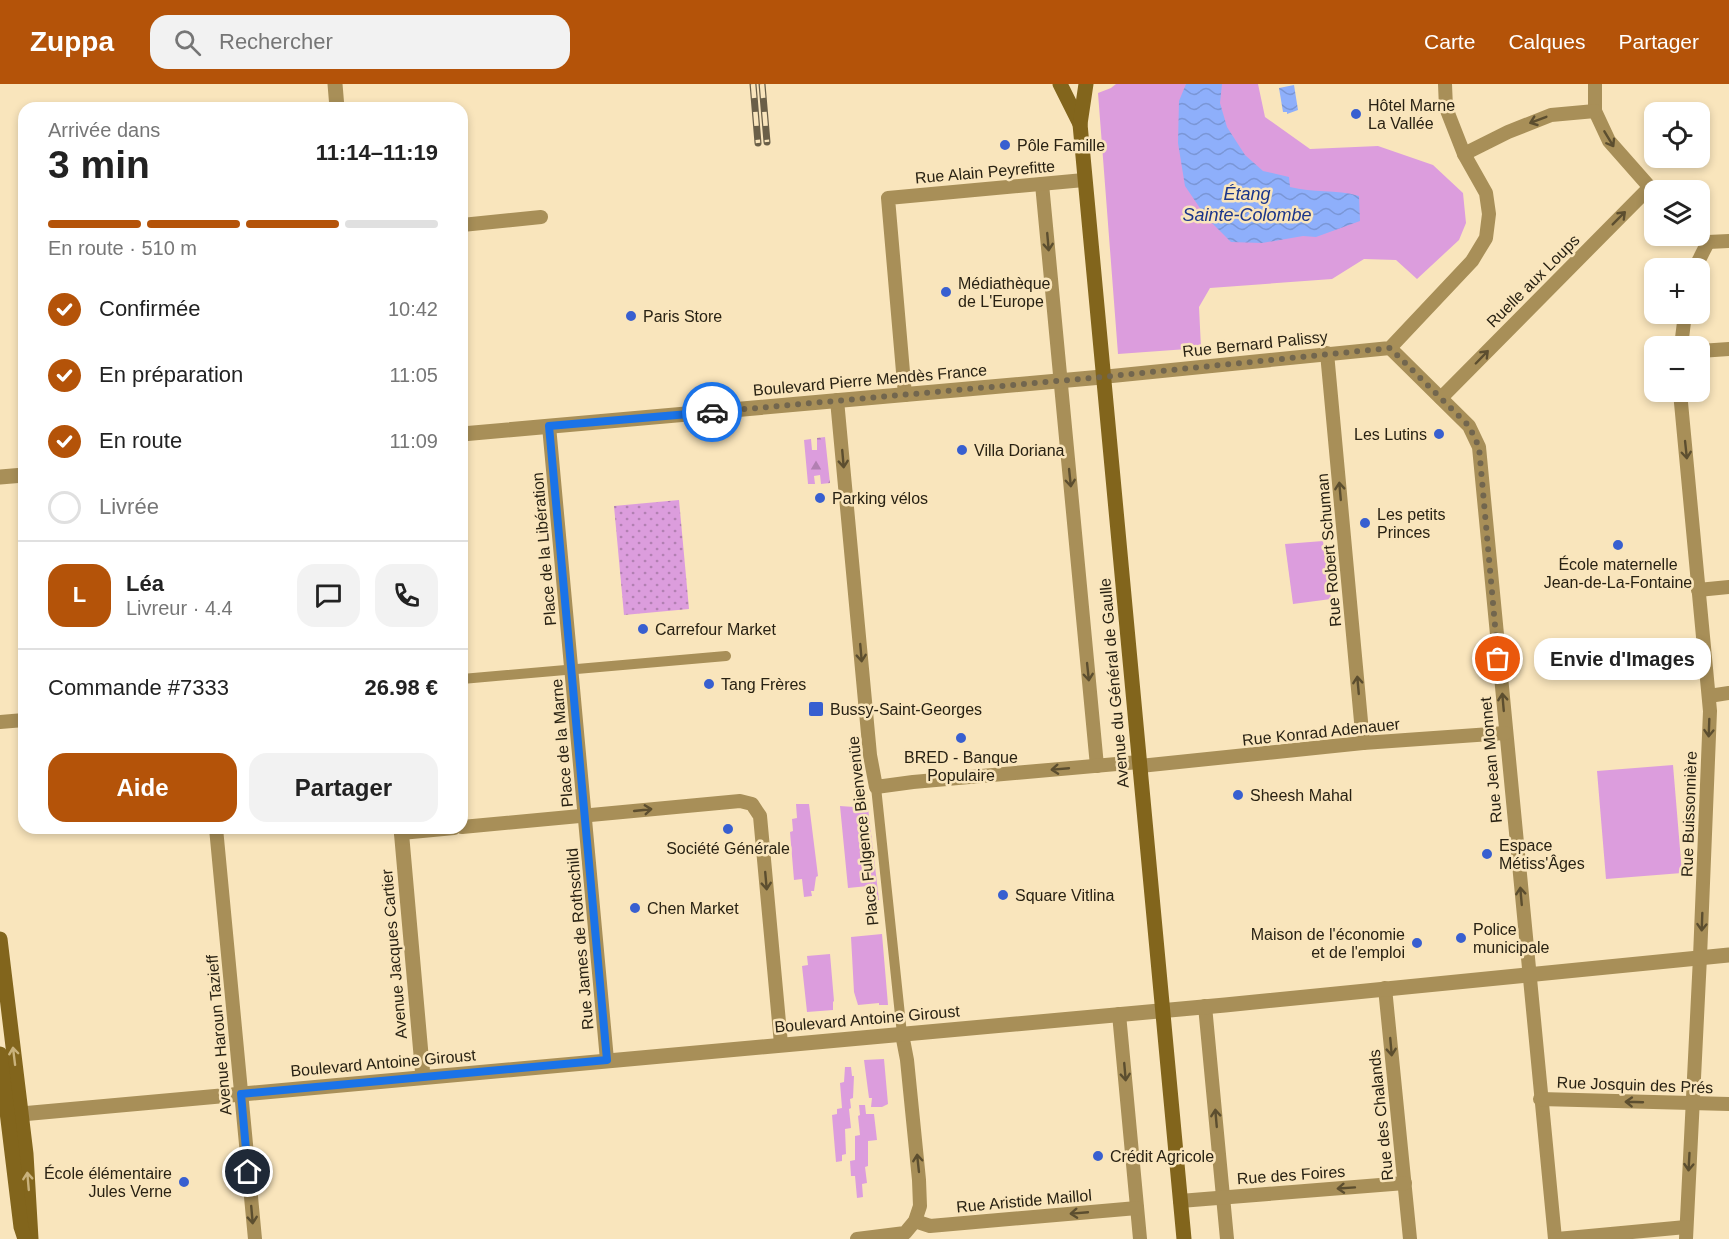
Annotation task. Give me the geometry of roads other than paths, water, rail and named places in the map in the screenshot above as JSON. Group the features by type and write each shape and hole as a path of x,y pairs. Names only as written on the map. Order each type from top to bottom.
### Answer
{"main road":[{"name":"Avenue du Général de Gaulle","path":"1060,84 1080,124"},
{"name":"Avenue du Général de Gaulle","path":"1086,84 1080,124 1084,180 1184,1239"},
{"path":"0,939 21,1227 25,1239"},
{"path":"0,1054 14,1115 31,1211 31,1239"}],"street":[{"path":"335,84 336,102"},
{"path":"1390,348 1472,261 1485,238 1489,214 1486,193 1464,153 1446,108 1445,84"},
{"path":"1595,84 1596,111 1609,141 1644,181"},
{"path":"1464,153 1551,115 1596,111"},
{"name":"Rue Alain Peyrefitte","path":"905,395 888,198 1084,180"},
{"name":"Avenue du Général de Gaulle","path":"1042,184 1097,766"},
{"name":"Ruelle aux Loups","path":"1441,398 1644,198"},
{"path":"468,224 541,217"},
{"path":"1710,238 1729,240"},
{"name":"Rue Bernard Palissy","path":"1102,377 1390,348"},
{"name":"Rue Jean Monnet","path":"1390,348 1469,426 1479,447 1540,1099 1556,1239"},
{"path":"1710,350 1729,349"},
{"name":"Rue Robert Schuman","path":"1327,353 1363,743"},
{"name":"Boulevard Pierre Mendès France","path":"468,433 1102,377"},
{"name":"Place Fulgence Bienvenüe","path":"837,400 870,756 876,787 919,1180 920,1206 915,1221"},
{"name":"Rue Buissonnière","path":"1681,402 1709,696 1701,957 1686,1233"},
{"name":"Place de la Libération","path":"549,426 571,668"},
{"path":"0,477 18,476"},
{"path":"1698,590 1729,587"},
{"path":"468,678 726,656"},
{"name":"Place de la Marne","path":"571,668 585,815"},
{"path":"1709,696 1729,693"},
{"path":"0,722 18,720"},
{"name":"Rue Konrad Adenauer","path":"876,787 1363,743 1505,733"},
{"path":"468,826 740,801 752,804 760,816 781,1044"},
{"name":"Rue James de Rothschild","path":"585,815 607,1060"},
{"name":"Avenue Haroun Tazieff","path":"217,834 255,1239"},
{"name":"Avenue Jacques Cartier","path":"401,834 423,1077"},
{"name":"Boulevard Antoine Giroust","path":"14,1115 1163,1010 1729,955"},
{"name":"Rue des Chalands","path":"1385,988 1410,1239"},
{"path":"1205,1006 1227,1239"},
{"path":"1119,1014 1140,1239"},
{"name":"Rue Josquin des Prés","path":"1540,1099 1729,1104"},
{"name":"Rue des Foires","path":"1180,1201 1405,1183"},
{"name":"Rue Aristide Maillol","path":"915,1221 930,1226 1137,1208"},
{"path":"857,1239 905,1233 915,1221"},
{"path":"1556,1239 1686,1233"}],"water":[{"name":"Étang Sainte-Colombe","path":"1186,84 1222,84 1220,103 1227,127 1245,155 1263,171 1289,177 1290,187 1359,196 1360,221 1316,237 1303,236 1262,243 1231,242 1206,217 1185,186 1178,143 1179,101"},
{"path":"1294,85 1298,110 1287,114 1283,112 1279,88"}],"railway":[{"path":"753,84 758,143"},
{"path":"762,84 767,142"}],"place":[{"name":"Hôtel Marne La Vallée","path":"1356,114"},
{"name":"Pôle Famille","path":"1005,145"},
{"name":"Médiathèque de L'Europe","path":"946,292"},
{"name":"Paris Store","path":"631,316"},
{"name":"Les Lutins","path":"1439,434"},
{"name":"Villa Doriana","path":"962,450"},
{"name":"Parking vélos","path":"820,498"},
{"name":"Les petits Princes","path":"1365,523"},
{"name":"École maternelle Jean-de-La-Fontaine","path":"1618,545"},
{"name":"Carrefour Market","path":"643,629"},
{"name":"Envie d'Images","path":"1498,659"},
{"name":"Tang Frères","path":"709,684"},
{"name":"Bussy-Saint-Georges","path":"816,709"},
{"name":"BRED - Banque Populaire","path":"961,738"},
{"name":"Sheesh Mahal","path":"1238,795"},
{"name":"Société Générale","path":"728,829"},
{"name":"Espace Métiss'Âges","path":"1487,854"},
{"name":"Square Vitlina","path":"1003,895"},
{"name":"Chen Market","path":"635,908"},
{"name":"Police municipale","path":"1461,938"},
{"name":"Maison de l'économie et de l'emploi","path":"1417,943"},
{"name":"Crédit Agricole","path":"1098,1156"},
{"name":"École élémentaire Jules Verne","path":"184,1182"}]}
